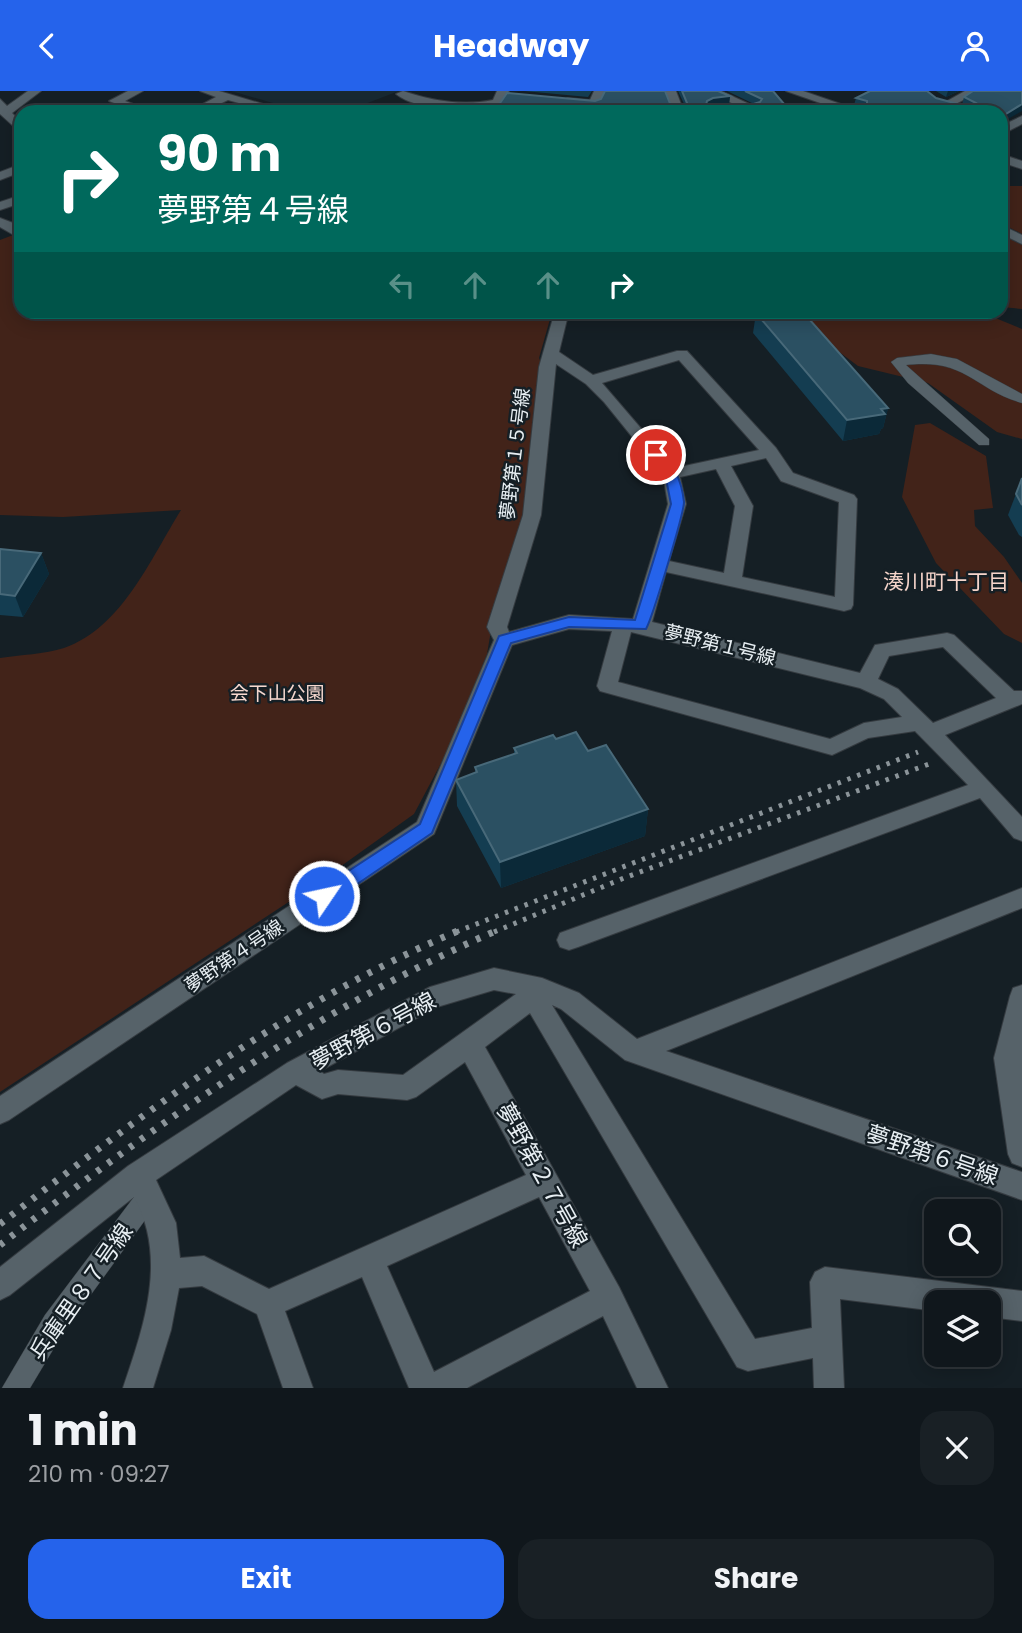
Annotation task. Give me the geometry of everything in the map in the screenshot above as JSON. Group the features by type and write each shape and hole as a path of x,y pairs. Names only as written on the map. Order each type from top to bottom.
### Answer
{"street":[{"path":"18,105 35,91"},
{"path":"129,105 115,100 137,91"},
{"path":"206,91 254,105"},
{"path":"560,100 594,104 600,91"},
{"path":"712,91 742,105"},
{"path":"792,91 836,105"},
{"path":"933,98 946,105 974,91"},
{"path":"486,105 498,102 506,93"},
{"path":"402,94 415,102 429,105"},
{"path":"209,105 226,97"},
{"name":"夢野第１５号線","path":"505,640 497,627 532,515 550,353 560,319"},
{"path":"550,353 591,381 610,399 671,474 770,452"},
{"path":"591,381 682,354 770,452 787,477 848,499 844,605 659,565"},
{"path":"721,463 744,506 732,581"},
{"name":"夢野第１号線","path":"671,474 677,504 659,565 633,625 866,682 891,694 1022,832"},
{"path":"505,640 569,622 633,625 607,686 832,747 864,731 925,727 1016,698"},
{"name":"夢野第４号線","path":"0,1111 426,828 505,640"},
{"path":"866,682 882,650 947,640 1016,698"},
{"path":"569,940 984,789"},
{"path":"634,1052 1022,898"},
{"name":"夢野第６号線","path":"0,1285 143,1187 296,1071 430,998 494,979 570,1001 634,1052 1022,1186"},
{"path":"296,1071 322,1087 338,1082 407,1088 537,992 748,1356 827,1340"},
{"path":"1022,996 1007,1058 1022,1154"},
{"name":"夢野第２７号線","path":"469,1044 609,1297 653,1388"},
{"path":"268,1304 546,1180"},
{"path":"138,1388 161,1320 166,1274 163,1228 143,1187"},
{"path":"369,1259 425,1388"},
{"path":"166,1274 204,1271 268,1304 298,1388"},
{"path":"829,1388 825,1282 924,1294"},
{"path":"435,1388 609,1297"},
{"path":"1001,1304 1022,1307"}],"lane":[{"path":"984,442 913,380 897,362 931,358 953,362 1022,399"},
{"name":"兵庫里８７号線","path":"15,1388 143,1187"}],"shaded area":[{"path":"231,91 399,91 362,105 280,105"}],"green space":[{"path":"1008,186 1022,186 1022,234 1008,227"},
{"name":"会下山公園","path":"14,235 14,319 550,319 539,358 542,365 523,514 495,607 487,654 447,752 414,814 316,884 0,1092 0,658 64,648 103,625 133,589 181,510 63,517 0,515 0,240"},
{"path":"1008,238 1022,245 1022,309 1008,308"},
{"path":"736,319 998,319 1022,329 1022,439 997,432 928,383 858,366 799,322"},
{"path":"930,423 986,456 993,508 974,510 975,526 1004,557 1022,583 1022,643 1004,634 936,563 902,497 915,425"}],"building":[{"path":"605,91 665,91 671,105 499,105 507,93 595,101 601,99"},
{"path":"682,91 718,91 730,96 707,101 706,105 686,105"},
{"path":"745,91 773,91 785,105 750,105 762,99"},
{"path":"870,91 927,91 936,98 961,105 867,105 867,101 856,98"},
{"path":"973,91 1022,91 1022,104 1008,113 1008,105 974,105 976,103 964,97"},
{"path":"761,319 809,319 888,408 881,409 885,414 847,420"},
{"path":"1022,478 1022,505 1016,494"},
{"path":"0,549 41,553 15,596 0,594"},
{"path":"576,732 588,751 606,745 648,809 500,862 456,780 477,772 475,767 517,753 514,748 553,735 556,739"}],"railway":[{"path":"456,932 918,752"},
{"path":"494,932 624,878 929,764"},
{"path":"0,1224 165,1100 277,1025 396,959 460,930"},
{"path":"0,1245 178,1113 301,1032 430,961 498,930"}],"district":[{"name":"湊川町十丁目","path":"946,581"}],"route":[{"path":"324,896 426,828 505,640 569,622 641,625 677,504 671,474 656,455"}]}
